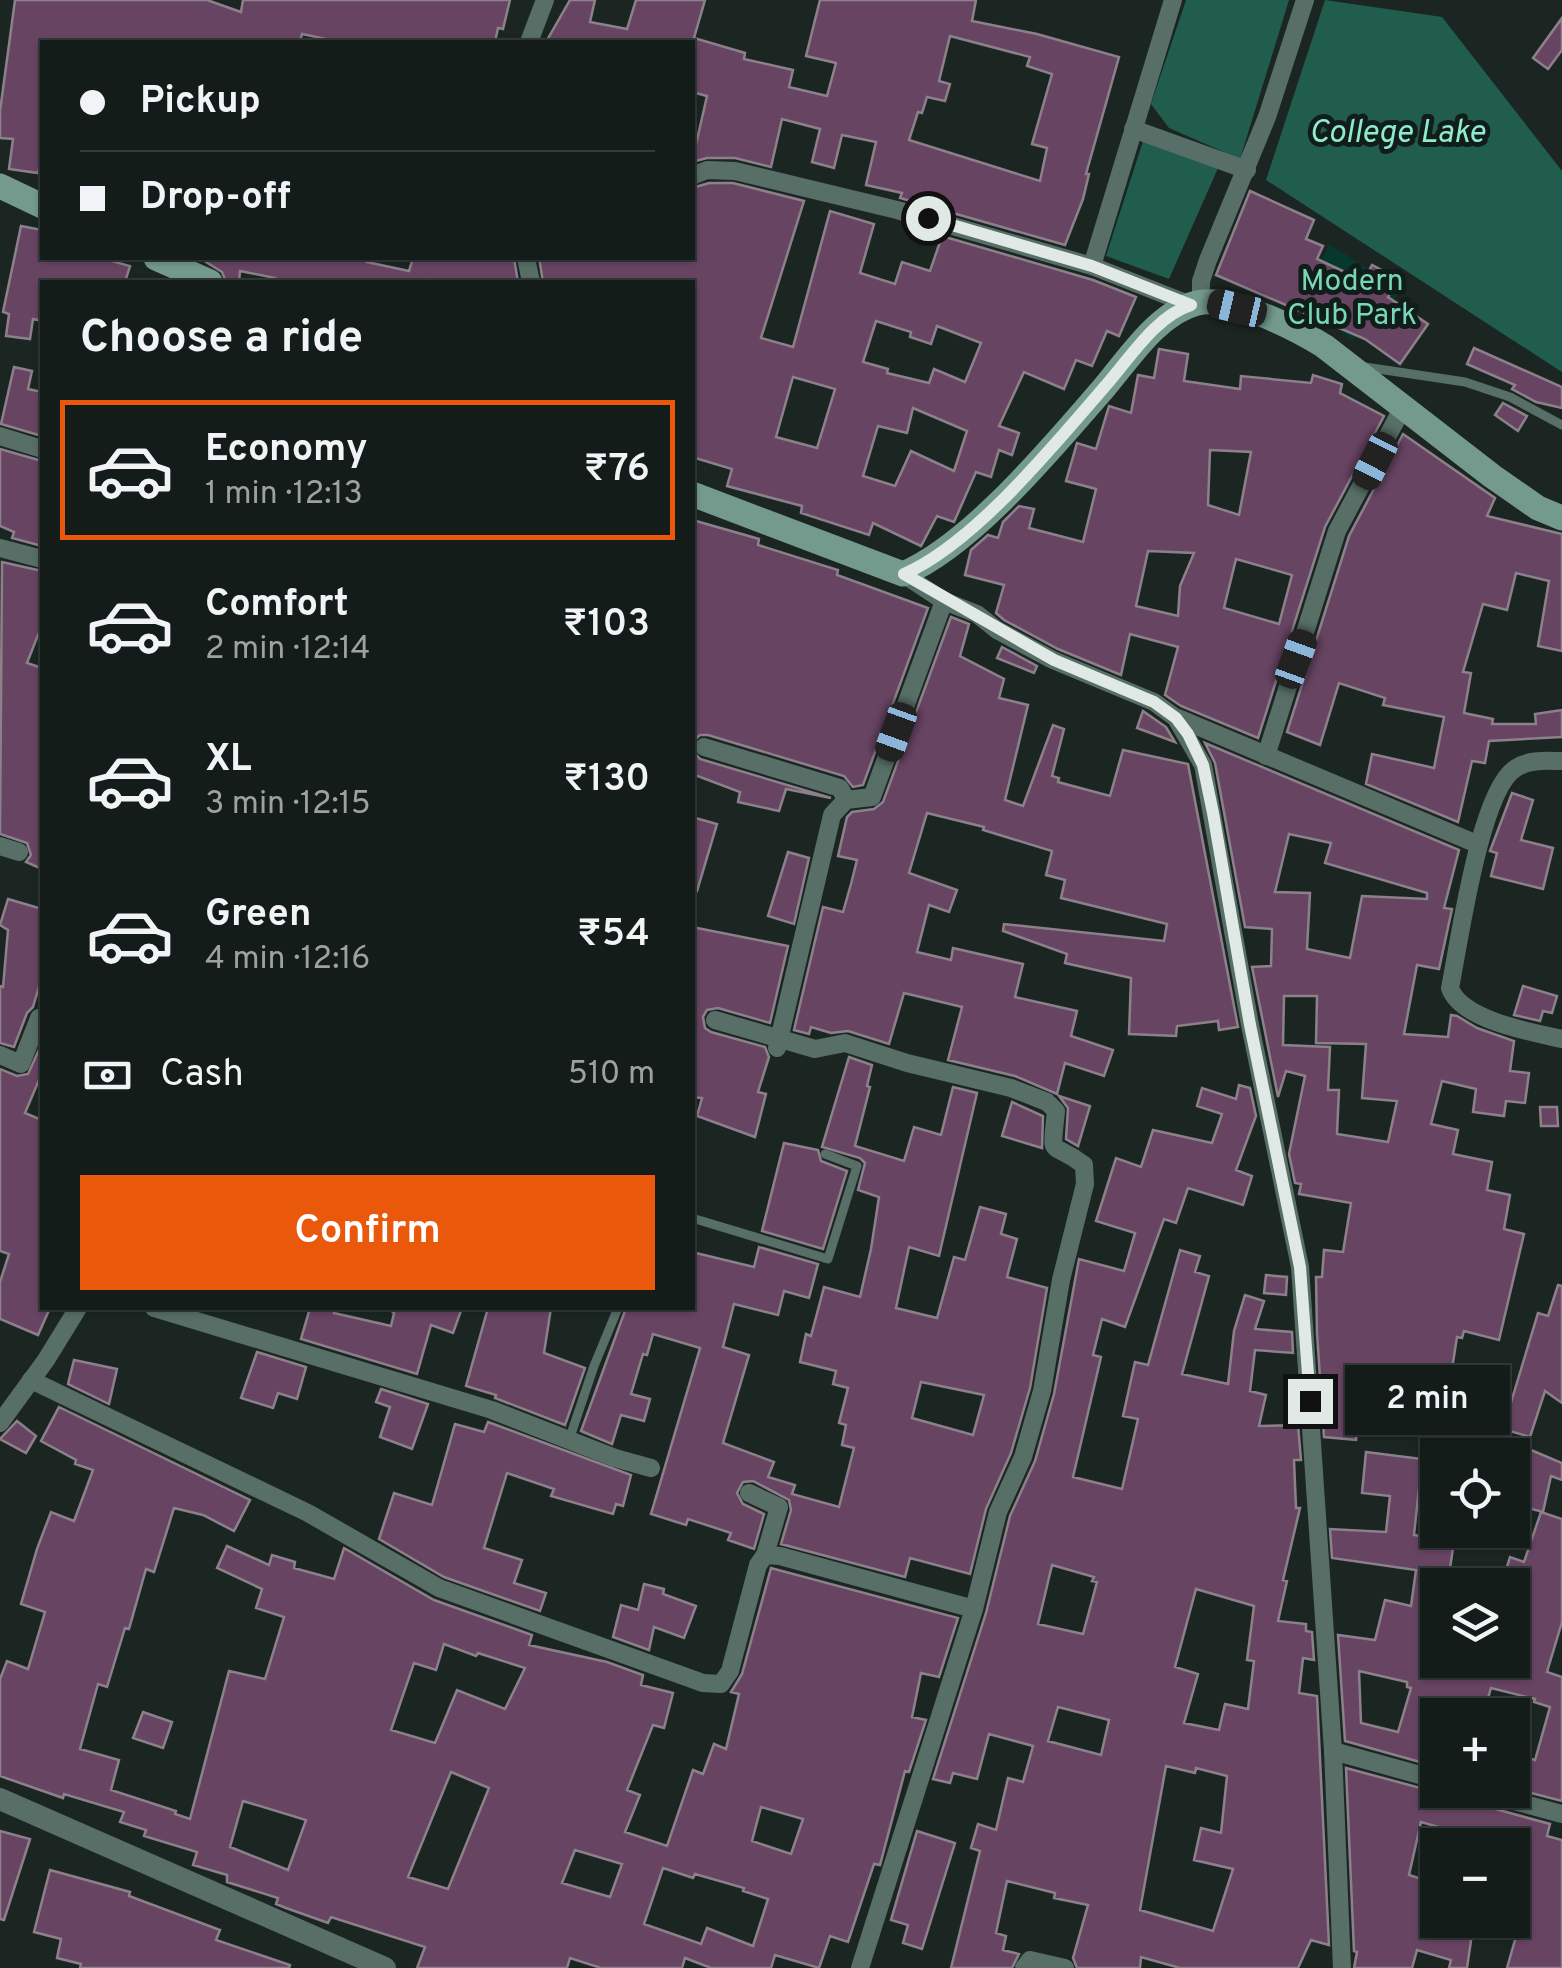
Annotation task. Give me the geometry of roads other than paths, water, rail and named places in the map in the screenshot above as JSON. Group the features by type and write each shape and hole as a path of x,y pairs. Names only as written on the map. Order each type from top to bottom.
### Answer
{"main road":[{"path":"0,186 40,205"},
{"path":"160,260 206,280"},
{"path":"695,495 904,574 922,566 974,524 1035,467 1152,332 1182,308 1196,304 1266,316 1295,328 1348,364 1492,476 1538,508 1562,518"}],"street":[{"path":"529,40 545,0"},
{"path":"1092,266 1143,133 1173,0"},
{"path":"695,175 708,170 736,171 897,210 1092,266 1196,304 1204,270 1286,65 1305,0"},
{"path":"1143,133 1247,170"},
{"path":"1266,756 1337,531 1403,407"},
{"path":"0,436 40,448"},
{"path":"0,548 40,558"},
{"path":"904,574 944,600 977,614 997,630 1054,660 1154,702 1176,718 1477,844"},
{"path":"778,1044 832,815 846,800 872,797 944,600"},
{"path":"1176,718 1203,765 1250,1025 1300,1267 1333,1752 1342,1968"},
{"path":"704,746 840,788 846,800"},
{"path":"1562,761 1535,761 1509,774 1477,844 1450,988 1454,1000 1476,1014 1562,1038"},
{"path":"0,846 19,852"},
{"path":"0,1054 21,1064 40,1018"},
{"path":"715,1020 778,1044 815,1050 844,1043 1011,1088 1047,1102 1056,1111 1050,1142 1053,1148 1084,1165 1085,1184 1061,1280 1042,1391 1024,1457 998,1512 974,1609 860,1968"},
{"path":"0,1423 77,1310"},
{"path":"161,1310 474,1404 651,1468"},
{"path":"31,1380 308,1513 438,1588 703,1683 721,1684 730,1671 758,1565 765,1555 779,1507 749,1494"},
{"path":"765,1555 974,1609"},
{"path":"1333,1752 1420,1775"},
{"path":"0,1800 384,1968"},
{"path":"1530,1805 1562,1814"},
{"path":"1024,1968 1030,1960 1065,1968"}],"lane":[{"path":"1348,364 1465,382 1510,397 1562,425"},
{"path":"695,1219 828,1259 858,1166 825,1154"},
{"path":"569,1440 617,1310"}],"water":[{"path":"1186,0 1289,0 1240,159 1169,128 1151,104"},
{"name":"College Lake","path":"1325,0 1442,17 1562,171 1562,372 1266,180"},
{"path":"1145,135 1218,168 1169,279 1106,256"}],"park label":[{"name":"Modern Club Park","path":"1352,299"}]}
